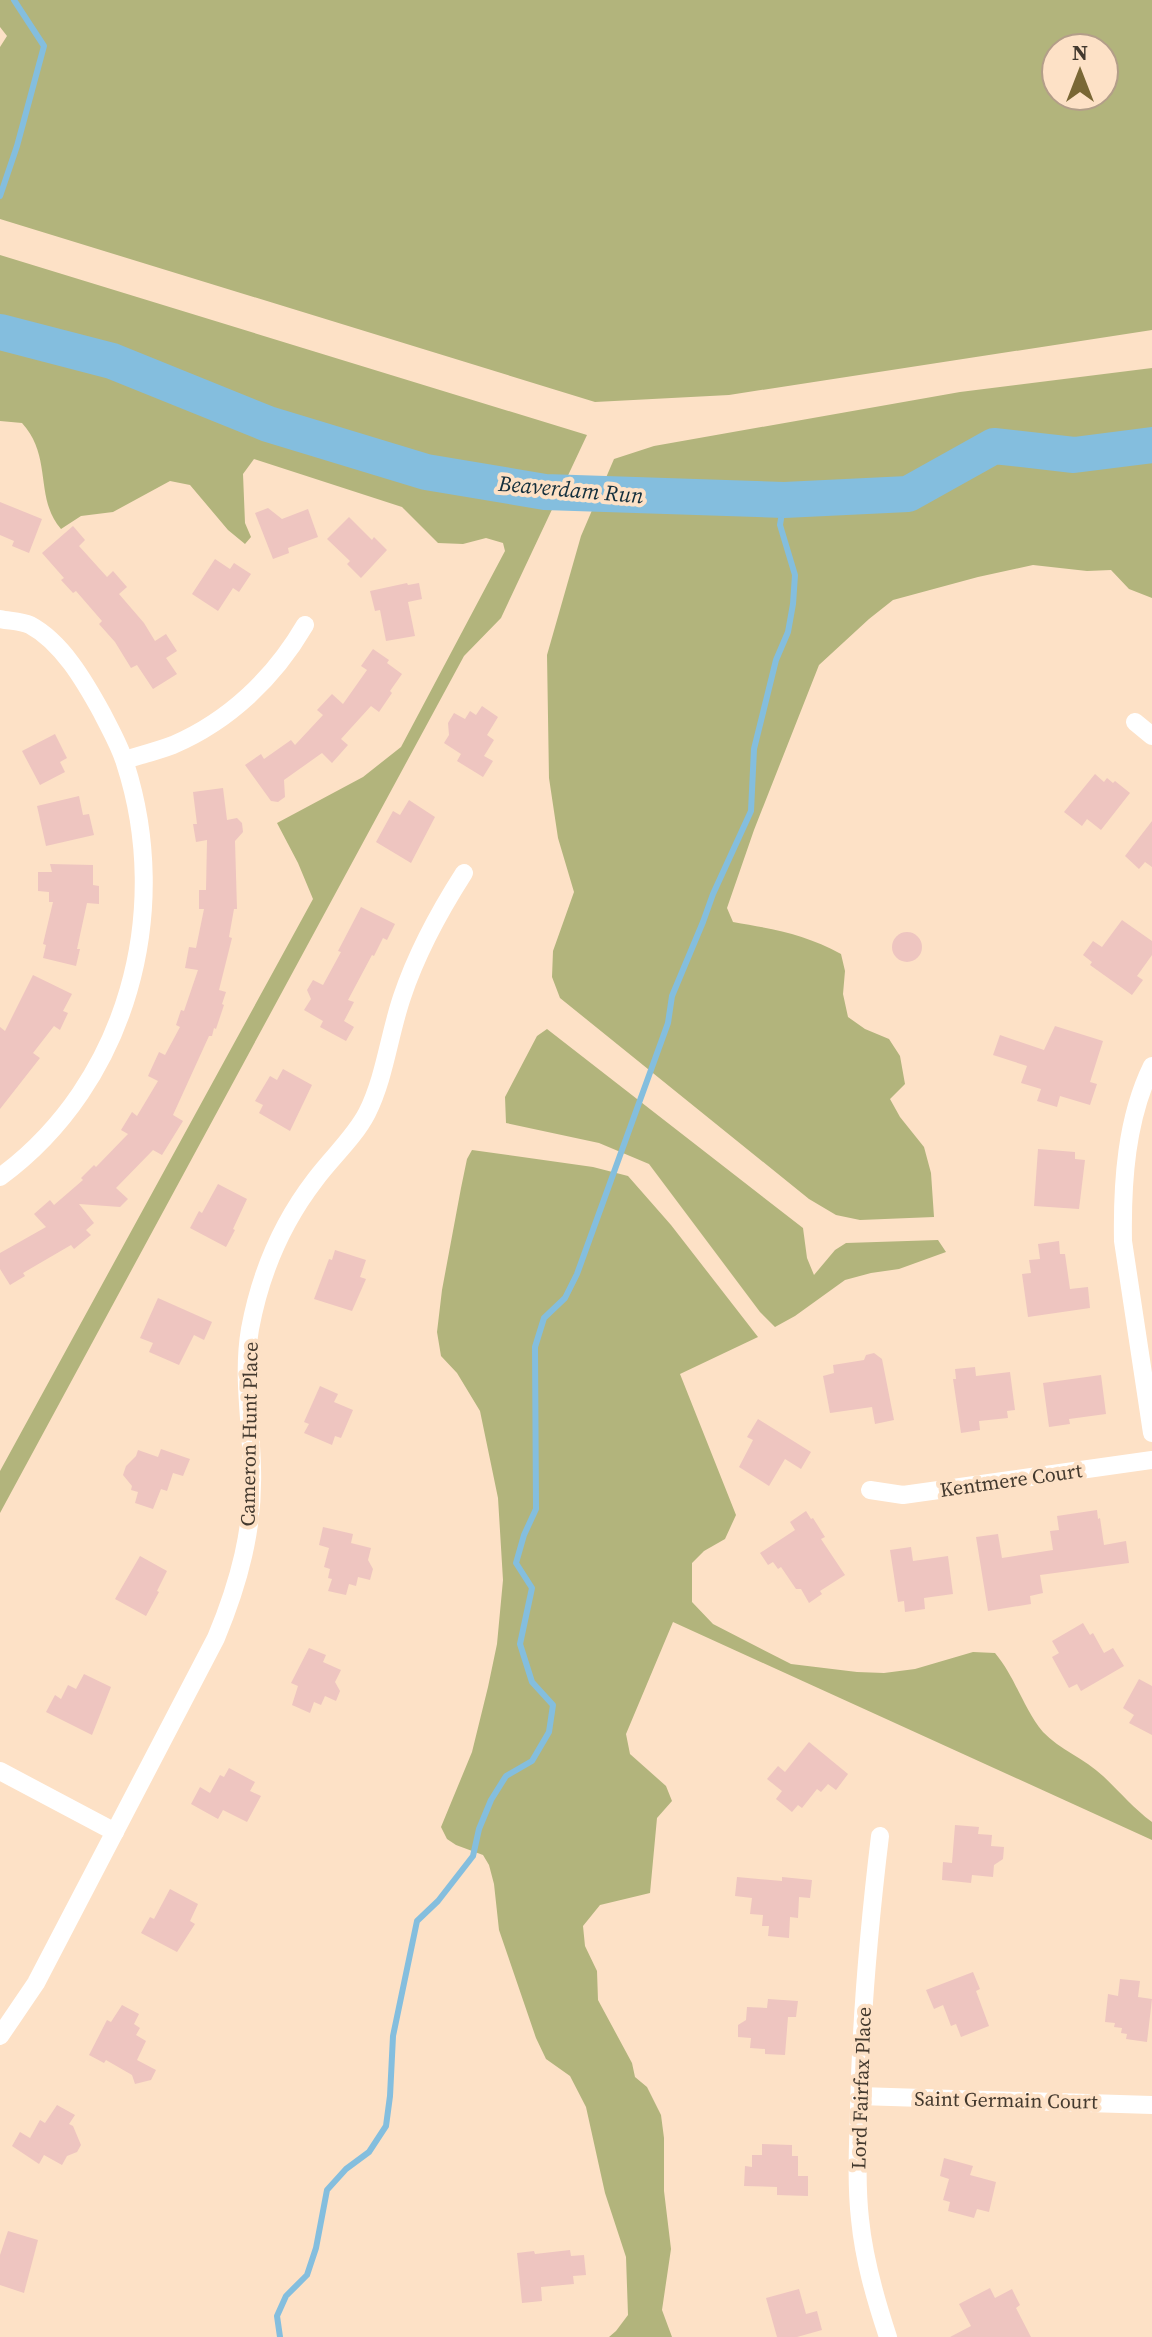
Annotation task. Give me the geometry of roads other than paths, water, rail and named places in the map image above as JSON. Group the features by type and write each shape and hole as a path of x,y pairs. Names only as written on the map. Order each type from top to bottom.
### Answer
{"street":[{"path":"0,619 29,625 57,647 96,701 125,760 140,826 144,860 144,910 133,976 118,1023 87,1084 47,1135 0,1177"},
{"path":"125,760 171,745 201,731 229,712 255,691 277,666 305,625"},
{"path":"1135,722 1152,736"},
{"name":"Cameron Hunt Place","path":"0,2036 36,1983 216,1638 245,1553 251,1511 252,1467 246,1372 250,1330 259,1289 294,1210 366,1115 377,1090 401,999 417,956 439,912 464,873"},
{"path":"1152,1066 1129,1142 1123,1241 1152,1433"},
{"name":"Kentmere Court","path":"870,1490 903,1495 1152,1460"},
{"path":"0,1771 115,1832"},
{"name":"Lord Fairfax Place","path":"880,1836 865,1972 857,2179 870,2283 888,2337"},
{"name":"Saint Germain Court","path":"859,2096 1152,2105"}],"waterway":[{"path":"0,196 44,46 14,0"},
{"name":"Beaverdam Run","path":"0,332 112,361 268,424 426,472 545,492 784,500 908,494 994,446 1074,455 1152,445"},
{"path":"280,2337 277,2316 286,2296 307,2275 316,2248 327,2190 346,2169 369,2152 386,2126 393,2036 417,1921 438,1901 473,1856 479,1829 491,1800 506,1776 532,1761 549,1732 553,1705 532,1682 520,1644 532,1588 516,1563 536,1509 535,1347 544,1318 565,1298 577,1274 668,1023 672,996 751,811 754,749 776,660 788,632 793,604 795,575 780,525 784,500"}]}
